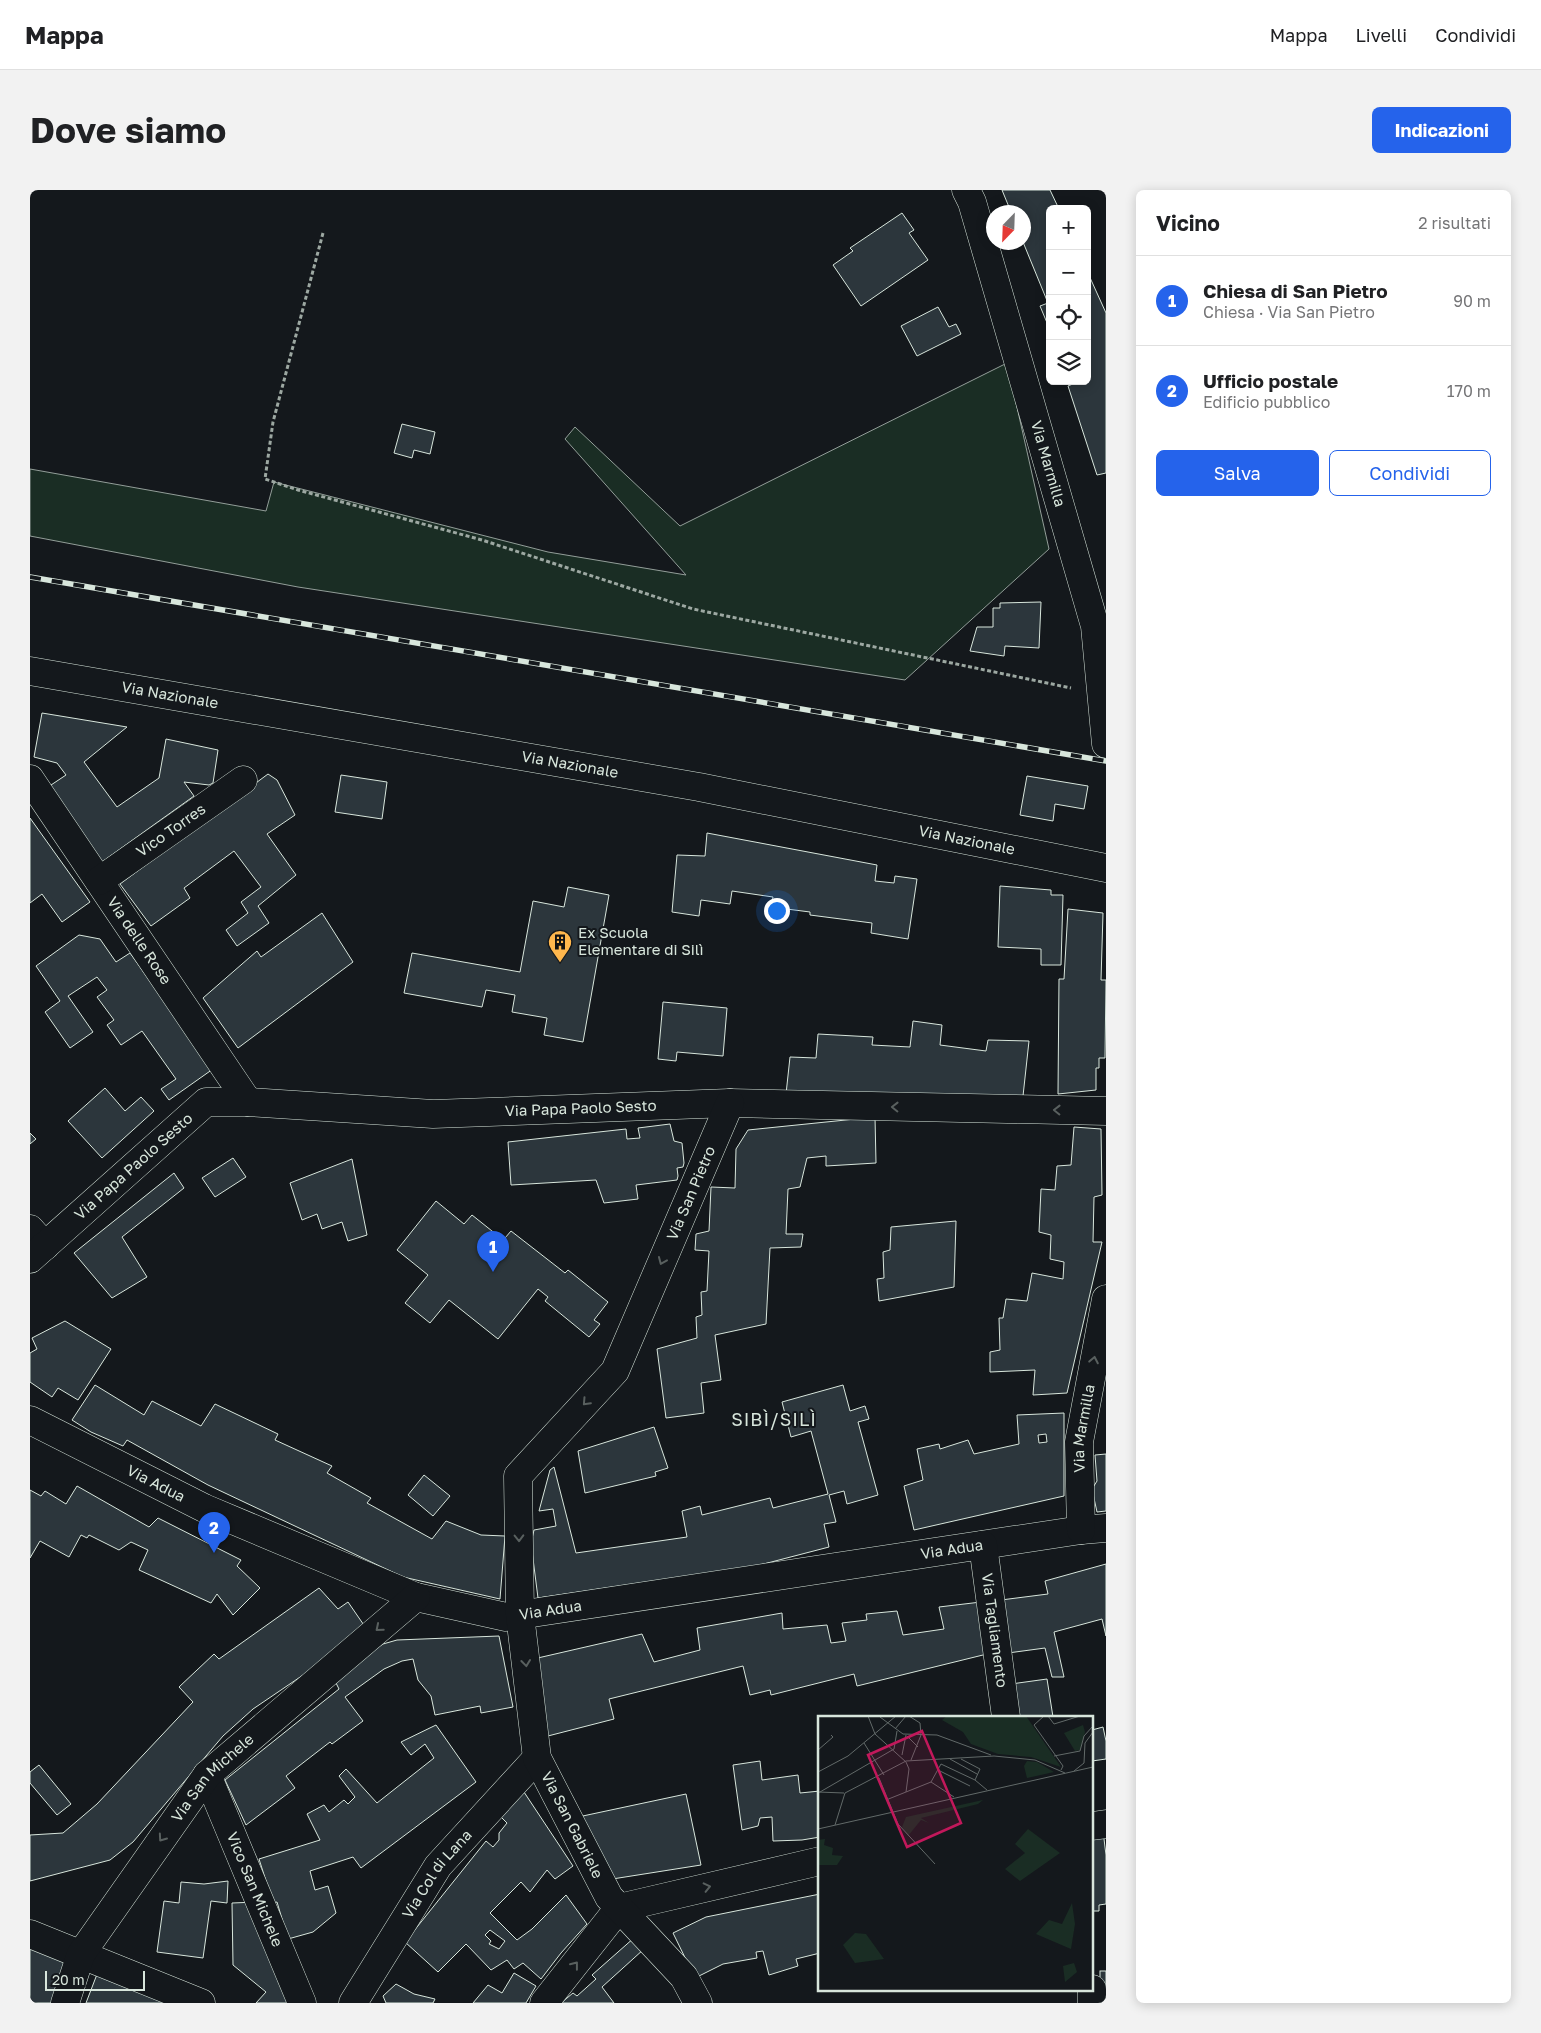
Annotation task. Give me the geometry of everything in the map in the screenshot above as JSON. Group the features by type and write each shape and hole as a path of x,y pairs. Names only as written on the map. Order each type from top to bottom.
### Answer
{"street":[{"name":"Via Marmilla","path":"966,190 972,202 1095,626 1106,744"},
{"name":"Via Nazionale","path":"30,671 699,787 1106,868"},
{"name":"Via delle Rose","path":"30,779 248,1102"},
{"name":"Vico Torres","path":"99,881 243,780"},
{"name":"Via Papa Paolo Sesto","path":"35,1245 206,1102 248,1102 433,1114 730,1103"},
{"path":"730,1103 1106,1110"},
{"name":"Via San Pietro","path":"520,1615 518,1476 615,1370 730,1103"},
{"name":"Via Marmilla","path":"1093,1529 1079,1442 1106,1299"},
{"name":"Via Adua","path":"30,1420 204,1508 416,1597 506,1616 1093,1529"},
{"name":"Via Tagliamento","path":"983,1545 1006,1716"},
{"name":"Via San Michele","path":"65,2003 81,1954 207,1775 416,1597"},
{"name":"Via San Gabriele","path":"520,1615 537,1758 609,1897 684,1977 698,2003"},
{"name":"Via Col di Lana","path":"353,2003 438,1866 537,1758"},
{"name":"Vico San Michele","path":"207,1775 302,2003"},
{"path":"544,2003 619,1908 818,1861"},
{"path":"30,1934 201,2003"},
{"path":"1092,1990 1092,2003"}],"path":[{"path":"323,232 273,422 265,478 298,490 482,540 692,609 1101,695"}],"green space":[{"path":"1007,363 1049,549 905,680 298,587 30,536 30,469 266,511 274,482 548,552 686,575 565,439 575,427 680,526"}],"building":[{"path":"1002,190 1050,190 1057,205 1046,205 1046,298 1026,250 1031,250 1031,205 1008,205"},
{"path":"902,213 914,230 909,233 928,260 861,306 833,265 853,251 850,248"},
{"path":"1091,280 1106,313 1106,473 1097,475 1068,386 1091,385"},
{"path":"1046,304 1046,320 1040,306"},
{"path":"938,307 949,327 956,324 961,334 917,356 901,326"},
{"path":"402,424 435,432 430,454 414,450 412,458 394,453"},
{"path":"1041,602 1039,648 1005,646 1004,656 970,651 977,627 993,627 993,608 1000,608 1000,603"},
{"path":"42,713 127,727 84,762 117,807 159,778 166,739 218,750 213,783 209,785 184,782 194,796 102,862 48,787 66,775 57,763 34,757"},
{"path":"268,774 277,780 295,815 267,834 296,875 258,906 269,923 237,946 226,930 248,913 241,902 261,887 234,851 184,888 190,898 151,926 120,884"},
{"path":"341,775 387,782 382,819 335,812"},
{"path":"1027,776 1088,786 1084,809 1055,804 1053,821 1020,815"},
{"path":"30,818 90,902 62,922 42,894 30,903"},
{"path":"707,833 877,865 875,881 894,883 895,876 917,879 908,939 871,933 872,923 810,915 810,912 771,907 773,897 732,891 730,904 701,900 699,916 672,912 677,855 705,856"},
{"path":"1000,886 1051,890 1051,895 1063,895 1061,965 1041,965 1041,949 998,947"},
{"name":"Ex Scuola Elementare di Silì","path":"568,887 609,895 583,1042 544,1035 547,1018 512,1012 515,995 486,990 482,1007 404,993 412,953 520,972 533,901 564,907"},
{"path":"1068,909 1103,913 1101,980 1106,980 1105,1058 1099,1058 1099,1068 1096,1068 1096,1090 1058,1094 1059,979 1064,979"},
{"path":"322,913 353,962 238,1048 203,998 257,951 261,957"},
{"path":"79,935 100,939 116,962 130,953 213,1069 169,1100 161,1089 176,1079 142,1031 121,1045 107,1025 114,1020 97,997 107,990 97,977 68,996 93,1032 70,1048 45,1012 60,1001 36,966"},
{"path":"663,1002 727,1008 723,1056 677,1052 676,1061 658,1059"},
{"path":"913,1021 942,1025 940,1045 986,1051 988,1040 1029,1041 1023,1096 786,1094 790,1057 816,1058 818,1034 873,1037 872,1045 910,1047"},
{"path":"105,1088 125,1111 141,1097 154,1111 102,1158 68,1121"},
{"path":"875,1117 876,1163 826,1166 826,1156 807,1158 800,1187 788,1189 786,1234 803,1234 801,1247 770,1248 766,1324 715,1335 721,1380 701,1383 704,1413 666,1418 657,1349 697,1338 696,1317 702,1315 701,1292 707,1291 709,1251 695,1250 696,1234 709,1231 711,1187 735,1188 736,1149 748,1130"},
{"path":"670,1124 674,1141 682,1143 683,1167 677,1168 677,1180 636,1185 638,1199 604,1203 596,1180 511,1185 508,1142 626,1129 627,1139 640,1138 638,1128"},
{"path":"1074,1127 1101,1129 1102,1195 1094,1197 1093,1242 1102,1242 1067,1393 1033,1395 1035,1370 990,1372 990,1352 1000,1350 999,1318 1003,1318 1006,1299 1027,1301 1032,1273 1063,1279 1064,1262 1050,1259 1051,1235 1039,1232 1041,1189 1055,1190 1057,1166 1071,1165"},
{"path":"30,1133 36,1139 30,1144"},
{"path":"233,1158 246,1177 215,1197 202,1178"},
{"path":"352,1159 367,1235 348,1241 342,1222 322,1229 317,1214 302,1220 290,1183"},
{"path":"174,1173 184,1188 122,1237 147,1277 112,1298 74,1253"},
{"path":"436,1201 464,1224 472,1215 497,1235 499,1233 505,1238 511,1231 565,1273 568,1270 608,1302 594,1320 600,1324 589,1337 545,1301 548,1297 538,1289 498,1339 449,1300 430,1323 405,1303 428,1275 397,1250"},
{"path":"956,1221 954,1287 879,1301 877,1279 884,1278 883,1252 890,1250 891,1227"},
{"path":"65,1321 111,1349 78,1400 58,1388 52,1397 30,1382 30,1353 37,1349 32,1338"},
{"path":"95,1385 144,1415 152,1401 201,1426 215,1404 278,1434 275,1440 332,1466 327,1473 371,1498 367,1503 432,1539 446,1521 481,1535 505,1536 500,1599 403,1577 208,1485 127,1440 123,1446 91,1432 72,1420"},
{"path":"843,1385 850,1411 865,1406 869,1419 858,1422 878,1495 847,1504 844,1491 829,1495 836,1522 824,1524 829,1547 756,1566 538,1598 531,1543 534,1530 556,1526 553,1509 539,1511 550,1470 554,1467 576,1553 687,1537 682,1511 700,1506 702,1515 770,1498 773,1508 828,1494 811,1431 791,1437 782,1402"},
{"path":"1064,1413 1064,1496 914,1530 904,1486 923,1480 917,1449 939,1444 940,1449 968,1440 974,1454 1019,1444 1017,1415","holes":["1046,1434 1047,1442 1039,1443 1038,1435"]},
{"path":"654,1427 668,1468 655,1472 656,1476 585,1493 578,1451"},
{"path":"1106,1454 1106,1511 1097,1512 1092,1489 1097,1481 1095,1455"},
{"path":"424,1475 450,1496 433,1516 408,1495"},
{"path":"77,1486 149,1527 158,1518 241,1560 237,1566 260,1588 233,1615 217,1594 211,1603 139,1570 148,1550 131,1542 119,1550 89,1535 87,1538 81,1535 69,1557 40,1541 30,1558 30,1490 41,1496 45,1491 66,1504"},
{"path":"1106,1564 1106,1636 1102,1619 1054,1632 1064,1677 1052,1677 1045,1648 1008,1653 1001,1600 1048,1594 1045,1581"},
{"path":"319,1588 338,1609 348,1602 368,1631 253,1709 223,1736 133,1842 110,1860 30,1881 30,1835 63,1833 97,1804 193,1702 179,1687 214,1654 219,1659"},
{"path":"981,1602 987,1654 857,1686 854,1674 771,1695 770,1690 750,1695 743,1666 609,1699 614,1719 544,1737 529,1660 642,1634 654,1662 700,1650 697,1628 782,1613 783,1629 827,1625 831,1643 846,1641 842,1623 867,1620 866,1614 897,1611 903,1635 944,1629 939,1607"},
{"path":"499,1636 513,1707 481,1713 480,1706 435,1715 431,1696 418,1680 413,1659 402,1661 384,1669 345,1697 363,1721 332,1744 330,1742 286,1776 295,1788 246,1825 225,1780 339,1689 333,1677 383,1644 397,1640"},
{"path":"1047,1679 1053,1716 1014,1716 1011,1684"},
{"path":"436,1725 476,1782 361,1868 353,1857 310,1871 315,1890 328,1886 336,1913 313,1932 288,1939 277,1902 273,1903 259,1859 320,1840 307,1814 324,1805 329,1812 344,1800 348,1804 355,1797 339,1776 346,1769 377,1803 434,1758 425,1744 411,1755 401,1742"},
{"path":"1103,1727 1106,1741 1106,1759 1094,1761 1094,1729"},
{"path":"760,1761 762,1780 798,1775 800,1793 818,1791 818,1837 773,1841 772,1817 760,1818 758,1826 742,1830 733,1765"},
{"path":"39,1765 71,1804 57,1815 30,1783 30,1772"},
{"path":"520,1786 573,1866 555,1879 547,1870 530,1892 521,1882 490,1913 517,1940 532,1929 566,1895 587,1924 541,1979 523,1963 514,1969 507,1960 491,1970 466,1944 438,1972 405,1942 486,1841 493,1847 499,1840 499,1833 507,1823 496,1812","holes":["490,1930 505,1941 499,1949 489,1944 491,1941 485,1935"]},
{"path":"686,1794 701,1865 606,1880 578,1817"},
{"path":"1103,1831 1106,1855 1106,1904 1099,1905 1099,1911 1094,1911 1094,1832"},
{"path":"228,1881 227,1903 211,1901 203,1958 157,1952 164,1901 179,1903 181,1882 204,1884"},
{"path":"818,1894 818,1954 796,1959 798,1966 769,1975 763,1951 756,1952 757,1958 723,1964 695,1978 673,1933 706,1917"},
{"path":"257,1902 298,2003 256,2003 266,1992 233,1965 232,1903"},
{"path":"635,1937 644,1949 602,1987 614,2003 561,2003 573,1993 577,1996 596,1979 592,1975"},
{"path":"30,1941 71,1958 55,2003 30,2003"},
{"path":"99,1969 169,2003 86,2003"},
{"path":"1100,1971 1106,1971 1106,2003 1100,2003"},
{"path":"514,1973 536,1986 526,2003 473,2003 488,1985 502,1993"},
{"path":"396,1984 414,1994 435,1999 433,2003 386,2003 383,1996"}],"railway":[{"path":"30,577 1106,761"}],"place":[{"name":"Ex Scuola Elementare di Silì","path":"560,963"},
{"name":"Chiesa di San Pietro","path":"493,1272"},
{"name":"Ufficio postale","path":"214,1553"}],"district":[{"name":"SIBÌ/SILÌ","path":"774,1420"}]}
